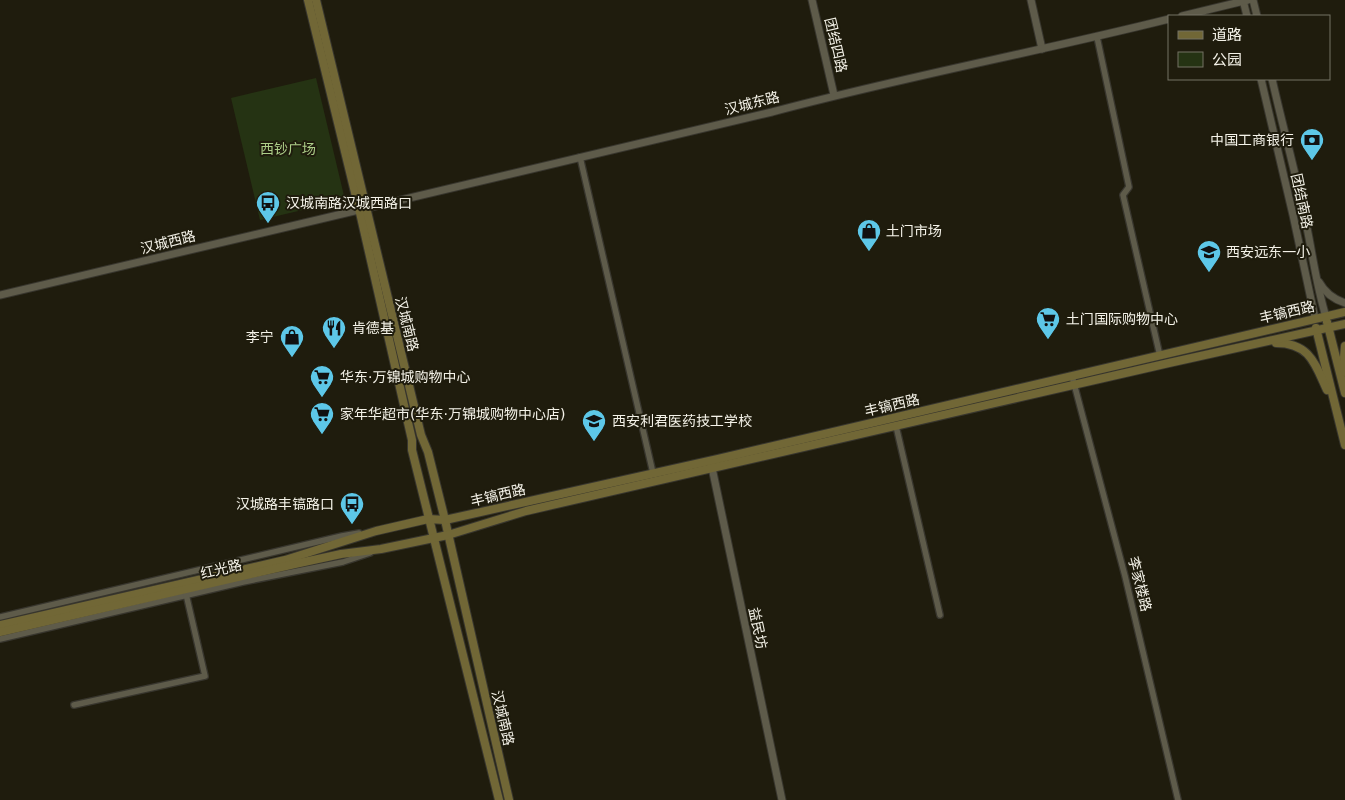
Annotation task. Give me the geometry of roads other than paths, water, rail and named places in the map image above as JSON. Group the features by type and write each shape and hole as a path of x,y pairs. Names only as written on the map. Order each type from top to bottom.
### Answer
{"main road":[{"name":"汉城南路","path":"308,0 421,436 428,452 509,800"},
{"name":"汉城南路","path":"316,0 408,421 412,450 432,537 499,800"},
{"name":"丰镐西路","path":"448,534 526,511 711,464 1345,312"},
{"name":"团结南路","path":"1326,317 1345,393"},
{"name":"团结南路","path":"1315,318 1316,330 1345,445"},
{"name":"丰镐西路","path":"445,520 653,473 711,464 896,426 1074,384 1345,324"},
{"path":"1257,343 1292,344 1307,352 1315,364 1335,406"},
{"path":"1345,346 1345,372"},
{"name":"红光路","path":"0,626 285,560 376,531 428,519 445,520"},
{"name":"红光路","path":"0,632 186,593 341,554 381,549 448,534"}],"street":[{"name":"团结四路","path":"812,0 834,95"},
{"path":"1031,0 1042,49"},
{"path":"1186,15 1245,0 1247,15"},
{"path":"1253,0 1257,15"},
{"name":"汉城东路","path":"342,213 772,112 834,95 1168,20"},
{"path":"1097,37 1129,187 1123,195 1160,356"},
{"name":"团结南路","path":"1262,80 1315,318"},
{"name":"团结南路","path":"1272,80 1326,317"},
{"path":"580,157 653,473"},
{"name":"汉城西路","path":"0,295 342,213"},
{"path":"1317,273 1318,280 1326,292 1345,303"},
{"name":"李家楼路","path":"1072,376 1125,576 1178,800"},
{"path":"896,426 940,615"},
{"name":"益民坊","path":"711,464 782,800"},
{"path":"0,617 342,536 376,531"},
{"path":"0,639 186,593 205,676 74,705"}],"place":[{"name":"中国工商银行","path":"1312,161"},
{"name":"汉城南路汉城西路口","path":"268,224"},
{"name":"土门市场","path":"869,252"},
{"name":"西安远东一小","path":"1209,273"},
{"name":"土门国际购物中心","path":"1048,340"},
{"name":"肯德基","path":"334,349"},
{"name":"李宁","path":"292,358"},
{"name":"华东·万锦城购物中心","path":"322,398"},
{"name":"家年华超市(华东·万锦城购物中心店)","path":"322,435"},
{"name":"西安利君医药技工学校","path":"594,442"},
{"name":"汉城路丰镐路口","path":"352,525"}],"park label":[{"name":"西钞广场","path":"288,149"}]}
